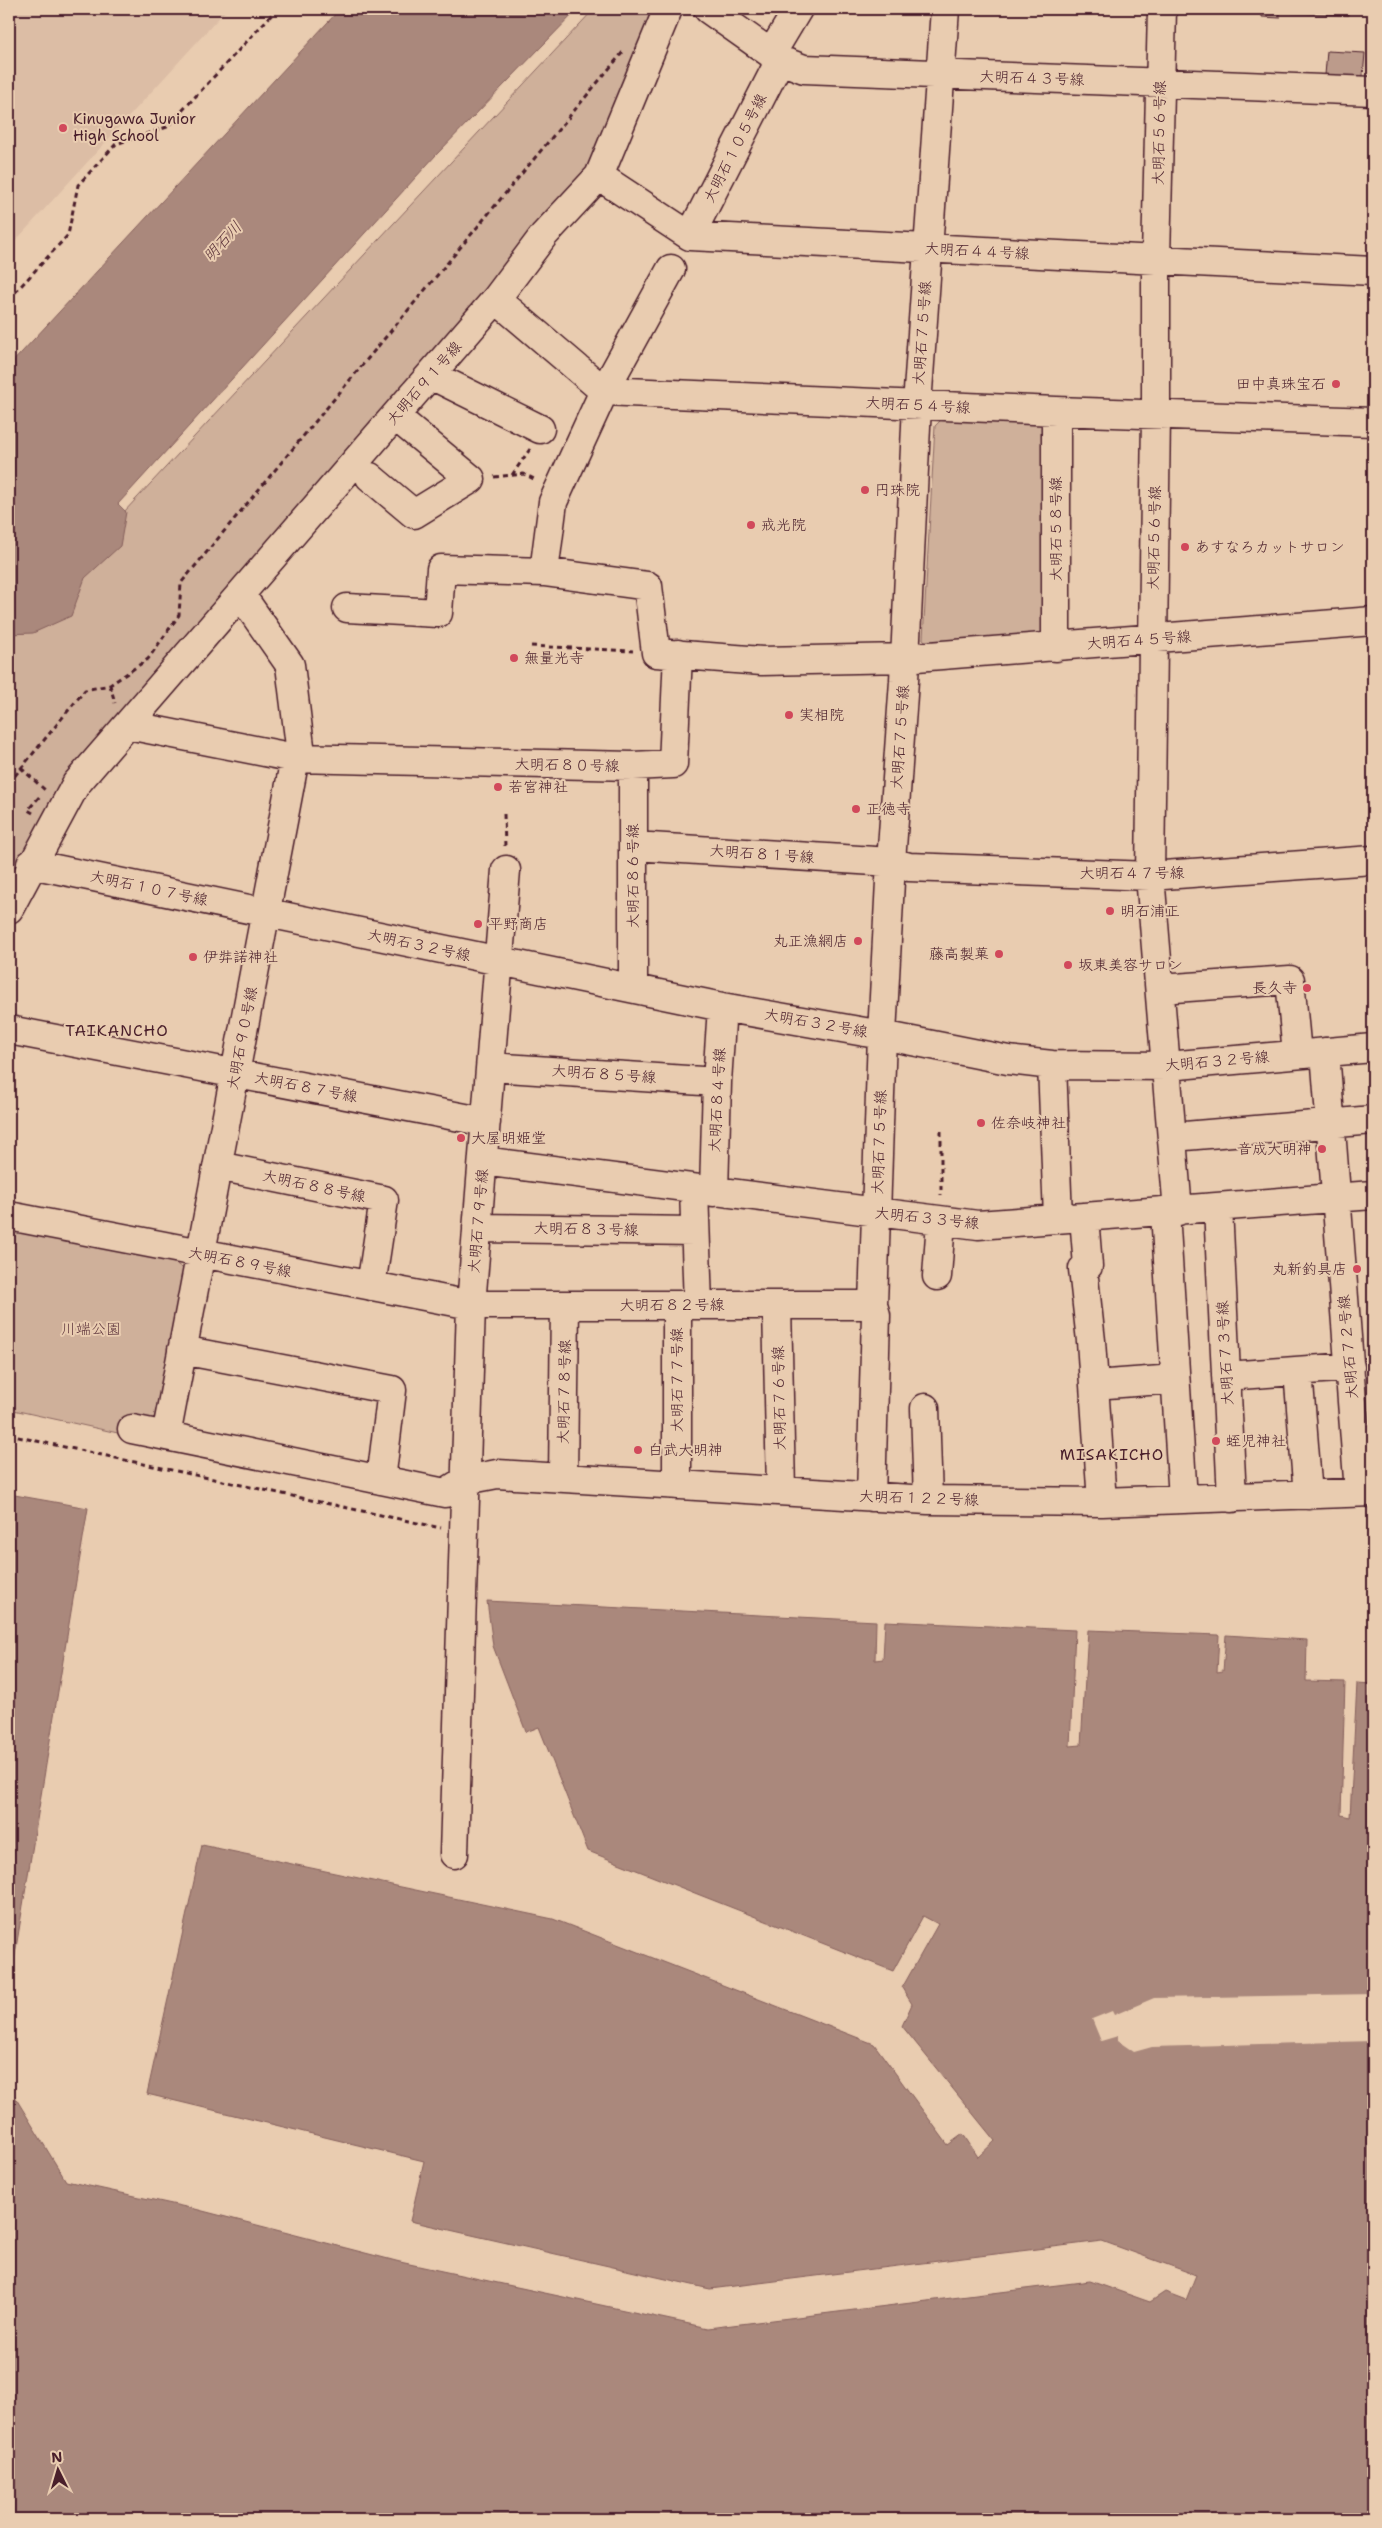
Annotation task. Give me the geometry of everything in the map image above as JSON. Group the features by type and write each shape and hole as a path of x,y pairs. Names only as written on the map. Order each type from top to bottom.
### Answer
{"street":[{"name":"大明石９１号線","path":"122,716 241,594 496,299 544,235 599,176 668,9"},
{"name":"大明石４３号線","path":"708,9 775,57 804,69 1373,91"},
{"name":"大明石１０５号線","path":"690,236 798,9"},
{"name":"大明石７５号線","path":"871,1497 876,1315 873,1305 882,1034 904,658 916,405 945,9"},
{"name":"大明石５６号線","path":"1162,9 1156,258 1156,414 1150,876 1173,1137 1172,1212 1175,1379 1183,1499"},
{"path":"599,176 690,236"},
{"name":"大明石４４号線","path":"690,236 1079,257 1156,258 1373,271"},
{"path":"544,572 553,502 604,390 672,269"},
{"path":"496,299 604,390"},
{"path":"431,375 536,437"},
{"name":"大明石５４号線","path":"604,390 1056,411 1373,422"},
{"name":"大明石５８号線","path":"1056,411 1056,647"},
{"path":"370,477 414,514 471,479 395,416"},
{"path":"347,608 438,613 441,569 544,572 648,586 667,654 762,661 904,658"},
{"name":"大明石９０号線","path":"166,1436 295,758 300,746 290,665 241,594"},
{"name":"大明石４５号線","path":"904,658 1373,622"},
{"name":"大明石８０号線","path":"122,716 295,758 633,766 673,764 667,654"},
{"path":"9,909 76,784 122,716"},
{"name":"大明石８６号線","path":"633,766 633,987"},
{"name":"大明石８１号線","path":"634,846 891,862"},
{"name":"大明石４７号線","path":"891,862 910,867 1150,876 1373,860"},
{"name":"大明石１０７号線","path":"32,864 266,913"},
{"name":"大明石７９号線","path":"454,1854 471,1305 506,870"},
{"name":"大明石３２号線","path":"266,913 499,962 633,987 722,1007 882,1034 1008,1060 1052,1064 1166,1066 1373,1048"},
{"path":"1160,989 1290,980 1297,1054"},
{"name":"大明石８４号線","path":"704,1191 722,1007"},
{"name":"大明石８７号線","path":"9,1030 486,1122"},
{"name":"大明石７２号線","path":"1325,1052 1350,1367 1366,1492"},
{"path":"1052,1064 1071,1218 1088,1266 1084,1269 1102,1502"},
{"name":"大明石８５号線","path":"491,1067 716,1082"},
{"path":"1173,1137 1373,1120"},
{"name":"大明石３３号線","path":"483,1161 978,1225 1172,1212 1373,1195"},
{"name":"大明石８８号線","path":"218,1166 384,1200 371,1286"},
{"name":"大明石７７号線","path":"677,1485 687,1305 694,1231 704,1191"},
{"name":"大明石７３号線","path":"1218,1208 1232,1498"},
{"name":"大明石８９号線","path":"9,1216 471,1305"},
{"path":"937,1276 941,1221"},
{"name":"大明石８３号線","path":"477,1228 694,1231"},
{"name":"大明石８２号線","path":"471,1305 873,1305"},
{"name":"大明石７８号線","path":"563,1478 565,1305"},
{"name":"大明石７６号線","path":"777,1305 781,1491"},
{"path":"182,1350 392,1390 381,1480"},
{"path":"1226,1376 1350,1367"},
{"path":"1298,1371 1308,1495"},
{"path":"1094,1385 1175,1379"},
{"path":"925,1408 928,1500"},
{"path":"132,1428 445,1493 466,1480"},
{"name":"大明石１２２号線","path":"466,1480 497,1474 928,1500 1102,1502 1366,1492"}],"path":[{"path":"9,298 68,235 78,185 109,151 116,144 168,127 277,9"},
{"path":"9,783 85,690 110,685 148,659 179,615 181,583 627,47"},
{"path":"511,476 536,437"},
{"path":"471,479 524,474 558,491"},
{"path":"531,646 667,654"},
{"path":"110,685 122,716"},
{"path":"21,768 45,790 28,810"},
{"path":"504,814 506,870"},
{"path":"941,1131 941,1221"},
{"path":"9,1435 442,1528"}],"shaded area":[{"name":"Kinugawa Junior High School","path":"9,9 227,9 9,248"}],"green space":[{"path":"594,9 657,9 591,173 9,888 9,635"},
{"path":"943,418 1043,422 1046,632 931,646 923,639 935,426"},
{"name":"川端公園","path":"9,1228 168,1258 185,1270 164,1394 145,1439 9,1409"}],"water":[{"name":"明石川","path":"340,9 578,9 436,155 118,504 126,512 120,546 85,578 71,616 33,633 9,634 9,366"},
{"path":"9,1494 88,1508 9,1991"},
{"path":"487,1601 876,1621 875,1660 883,1659 885,1621 1075,1630 1070,1746 1081,1745 1088,1630 1219,1635 1217,1672 1223,1671 1226,1635 1307,1640 1306,1681 1345,1682 1341,1815 1350,1817 1357,1683 1373,1684 1373,2519 9,2519 9,2087 66,2181 195,2209 400,2262 708,2328 1090,2281 1150,2302 1165,2292 1186,2300 1196,2275 1102,2241 710,2289 410,2221 424,2161 147,2094 202,1845 553,1919 874,2044 948,2145 963,2134 978,2157 995,2141 902,2026 912,2004 902,1988 938,1924 923,1916 893,1971 588,1851 539,1727 526,1732 493,1646"}],"pier":[{"path":"1373,1994 1373,2041 1152,2047 1134,2052 1118,2041 1118,2036 1101,2041 1092,2019 1112,2011 1114,2015 1154,1998"}],"building":[{"path":"1172,9 1199,9 1199,13 1172,12"},
{"path":"1262,9 1280,9 1280,18 1262,17"},
{"path":"1293,9 1348,9 1348,15 1292,13"},
{"path":"1327,51 1365,53 1363,77 1325,75"}],"place":[{"name":"Kinugawa Junior High School","path":"63,128"},
{"name":"田中真珠宝石","path":"1336,384"},
{"name":"円珠院","path":"865,490"},
{"name":"戒光院","path":"751,525"},
{"name":"あすなろカットサロン","path":"1185,547"},
{"name":"無量光寺","path":"514,658"},
{"name":"実相院","path":"789,715"},
{"name":"若宮神社","path":"498,787"},
{"name":"正徳寺","path":"856,809"},
{"name":"明石浦正","path":"1110,911"},
{"name":"平野商店","path":"478,924"},
{"name":"丸正漁網店","path":"858,941"},
{"name":"藤高製菓","path":"999,954"},
{"name":"伊弉諾神社","path":"193,957"},
{"name":"坂東美容サロン","path":"1068,965"},
{"name":"長久寺","path":"1307,988"},
{"name":"佐奈岐神社","path":"981,1123"},
{"name":"大屋明姫堂","path":"461,1138"},
{"name":"音成大明神","path":"1322,1149"},
{"name":"丸新釣具店","path":"1357,1269"},
{"name":"蛭児神社","path":"1216,1441"},
{"name":"白武大明神","path":"638,1450"}],"district":[{"name":"TAIKANCHO","path":"117,1030"},
{"name":"MISAKICHO","path":"1112,1454"}]}
